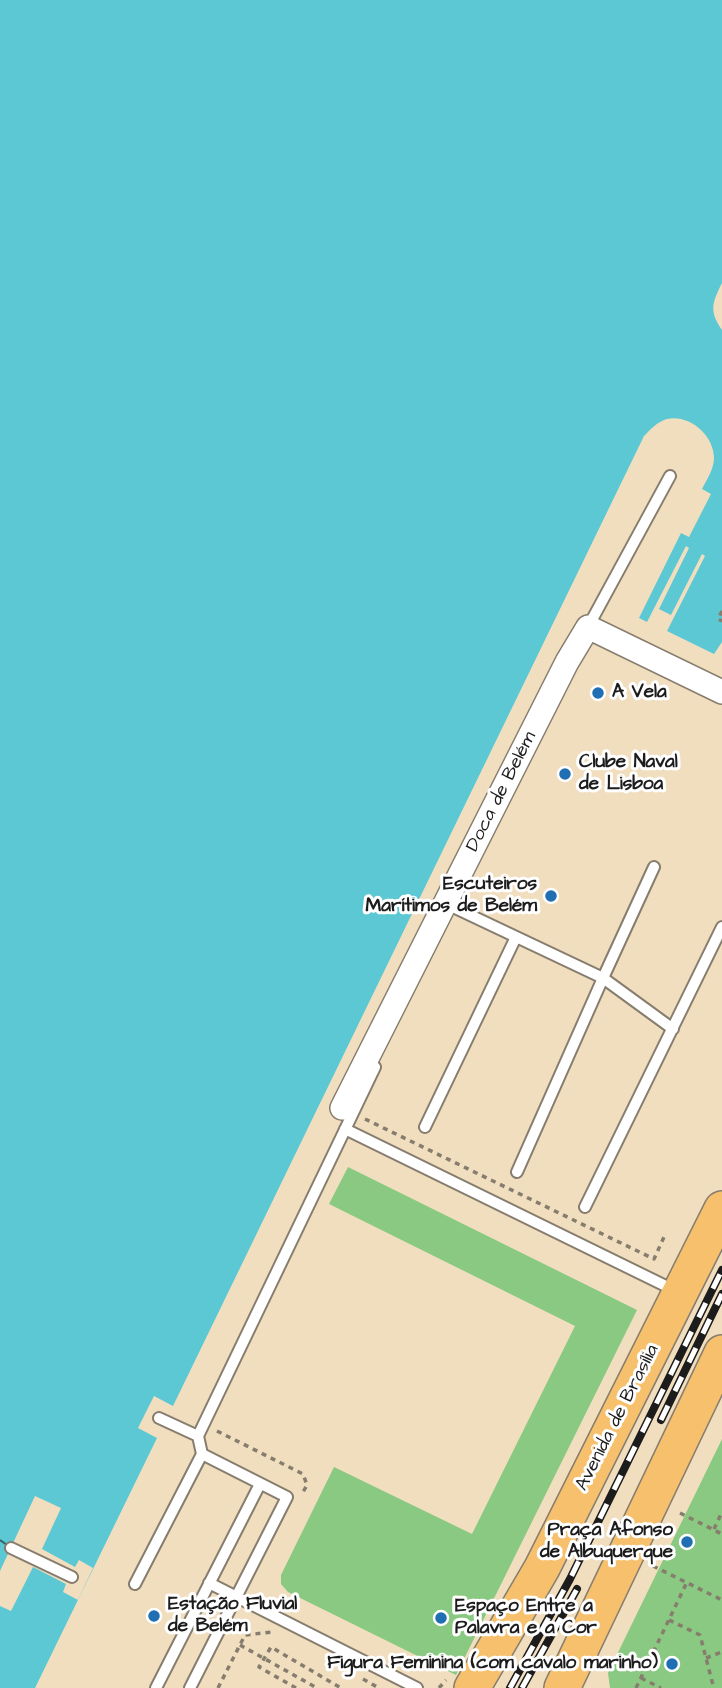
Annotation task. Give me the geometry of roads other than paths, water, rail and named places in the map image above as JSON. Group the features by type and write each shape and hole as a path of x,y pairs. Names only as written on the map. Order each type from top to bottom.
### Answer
{"main road":[{"name":"Avenida de Brasília","path":"459,1684 542,1568 722,1209"},
{"path":"562,1688 722,1353"}],"street":[{"path":"588,627 722,692"},
{"name":"Doca de Belém","path":"347,1116 567,662 588,627"}],"lane":[{"name":"Doca de Belém","path":"588,627 670,476"},
{"name":"Doca de Belém","path":"347,1116 509,797"},
{"path":"517,1172 654,867"},
{"path":"453,908 603,978 673,1029"},
{"path":"585,1207 722,927"},
{"path":"425,1127 516,937"},
{"path":"135,1584 202,1454 198,1436 347,1116 681,1294"},
{"path":"159,1418 198,1436"},
{"path":"190,1688 286,1497 202,1454"},
{"path":"159,1687 260,1484"},
{"path":"10,1548 72,1577"},
{"path":"209,1583 416,1688"}],"water":[{"path":"0,0 722,0 722,283 713,307 722,330 722,642 714,654 667,631 705,556 702,554 671,615 659,609 689,548 686,546 647,622 639,618 681,533 689,537 711,494 702,489 714,462 710,442 692,423 675,418 667,419 644,436 173,1406 154,1396 138,1428 157,1438 35,1688 0,1688"}],"railway":[{"path":"510,1688 570,1579 722,1270"},
{"path":"661,1420 722,1294"},
{"path":"522,1688 577,1589"}],"place":[{"name":"A Vela","path":"598,693"},
{"name":"Clube Naval de Lisboa","path":"565,774"},
{"name":"Escuteiros Marítimos de Belém","path":"551,896"},
{"name":"Praça Afonso de Albuquerque","path":"687,1542"},
{"name":"Estação Fluvial de Belém","path":"154,1616"},
{"name":"Espaço Entre a Palavra e a Cor","path":"441,1618"},
{"name":"Figura Feminina (com cavalo marinho)","path":"672,1664"}]}
